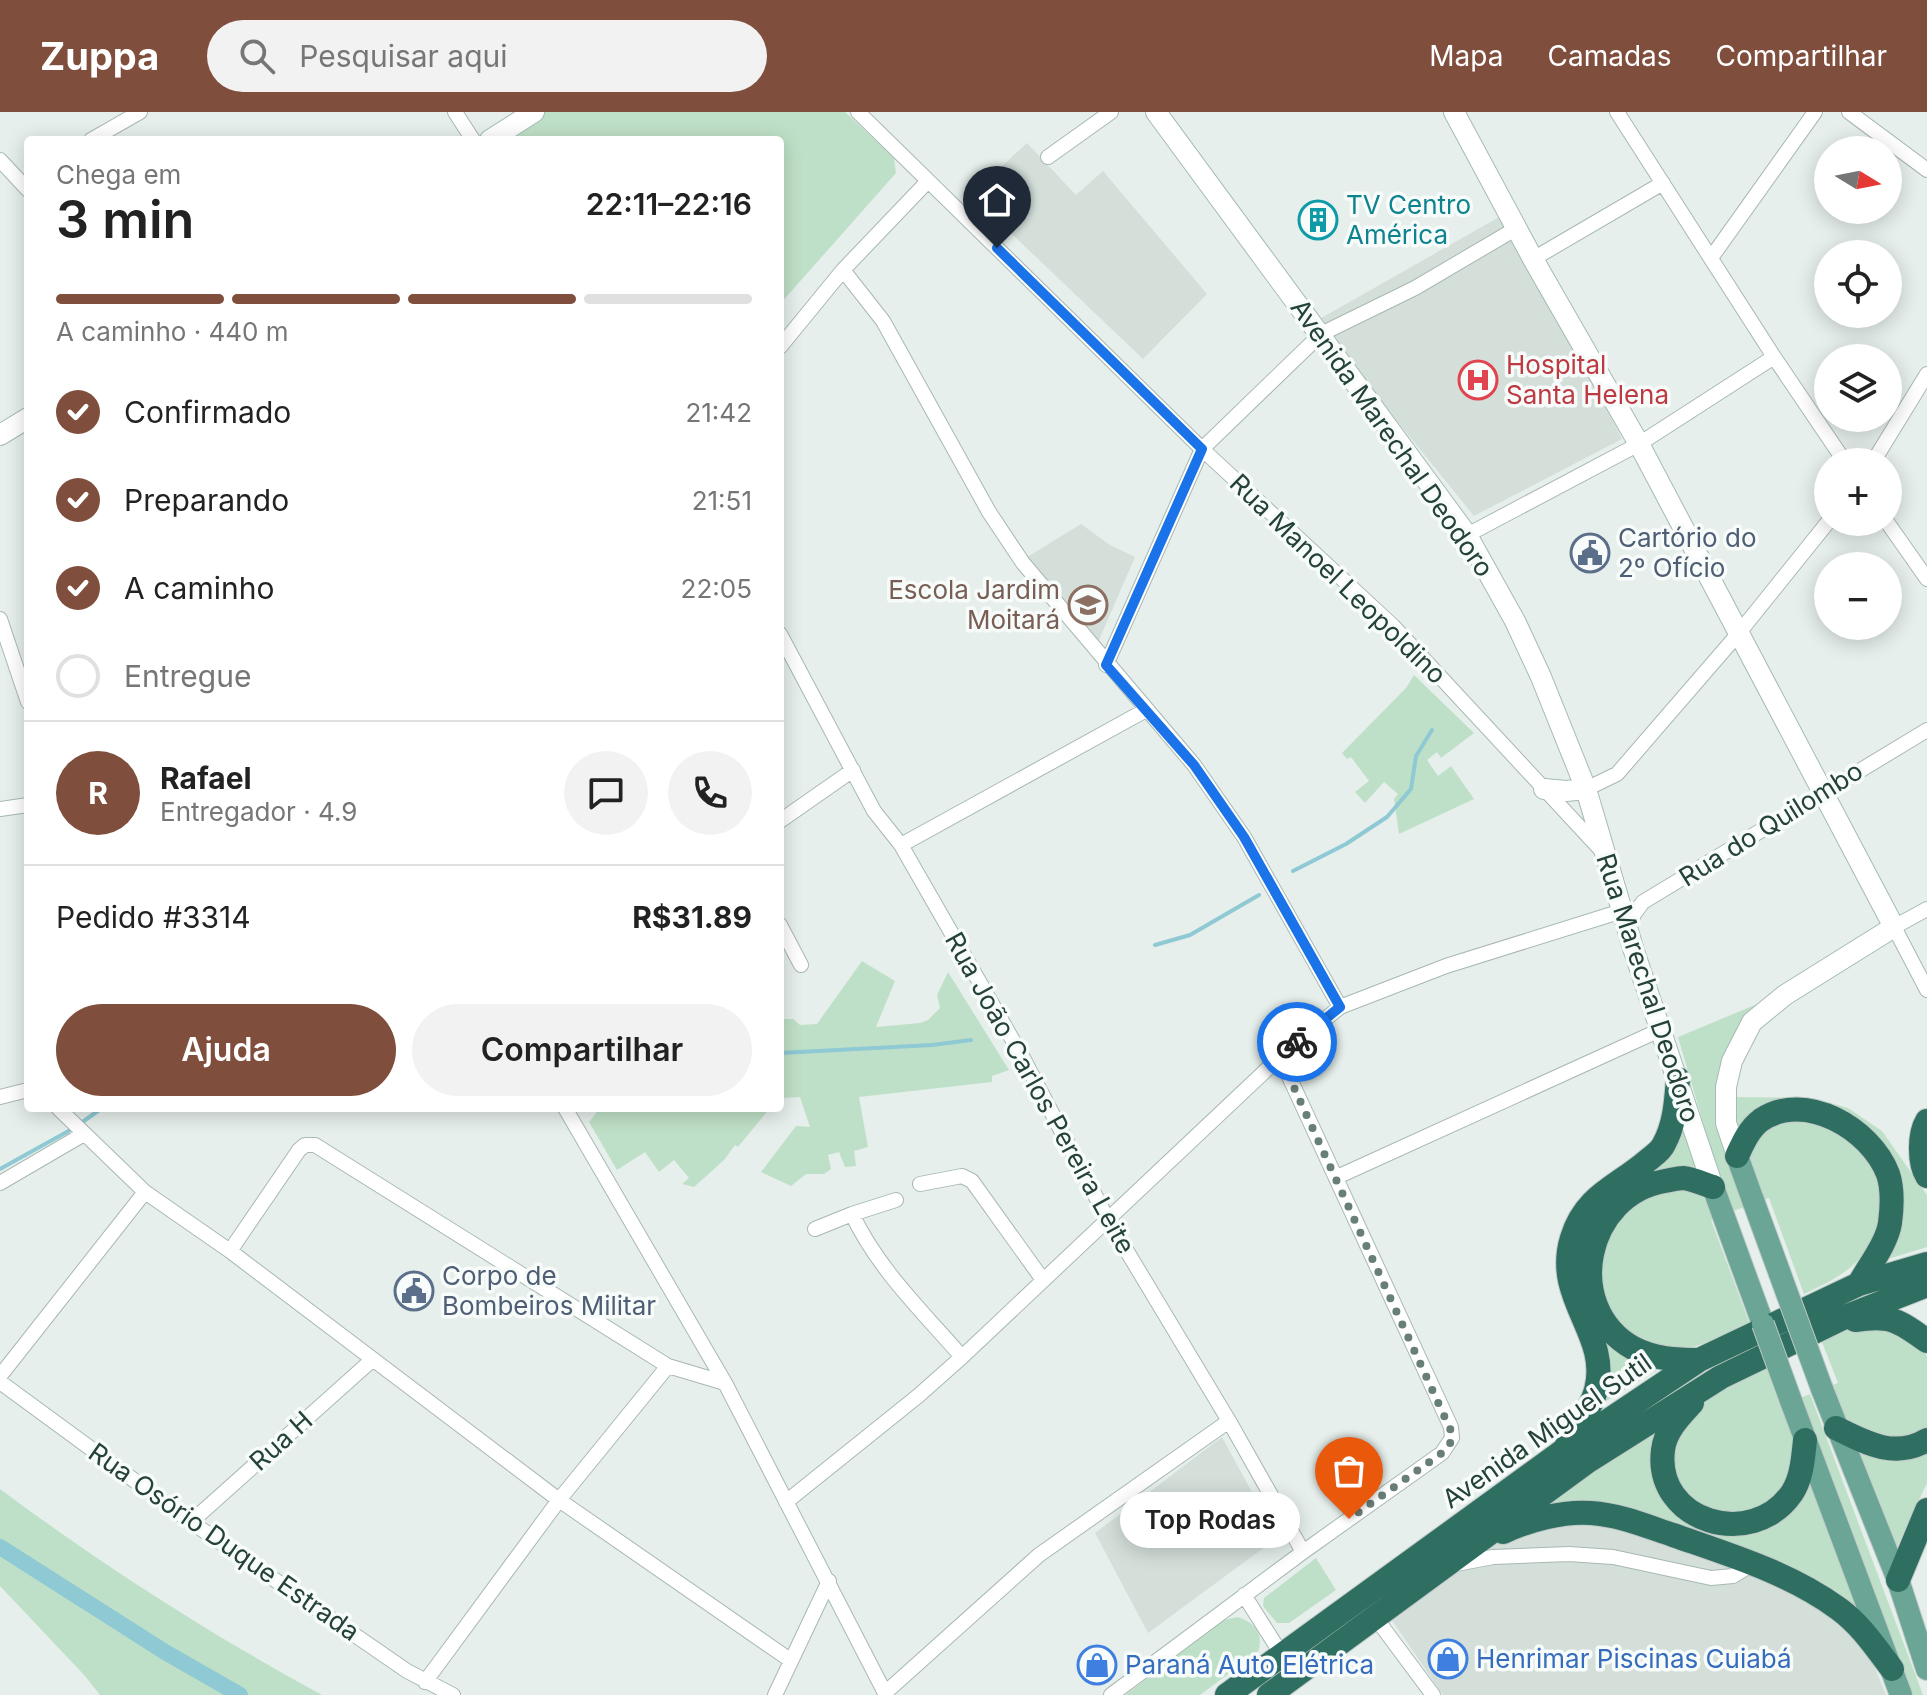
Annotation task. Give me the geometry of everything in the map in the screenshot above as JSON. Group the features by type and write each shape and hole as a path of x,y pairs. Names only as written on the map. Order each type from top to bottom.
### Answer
{"highway":[{"path":"1563,1451 1596,1390 1598,1358 1574,1300 1568,1266 1572,1238 1585,1209 1609,1187 1641,1167 1663,1148 1674,1120 1678,1079"},
{"path":"1737,1156 1749,1132 1762,1120 1779,1112 1802,1110 1824,1114 1850,1128 1872,1148 1888,1175 1891,1214 1889,1228 1859,1284"},
{"path":"1927,1121 1922,1130 1923,1171 1927,1176"},
{"path":"1699,1360 1664,1359 1632,1347 1607,1324 1592,1294 1590,1260 1599,1227 1620,1200 1650,1183 1683,1178 1713,1187"},
{"name":"Avenida Miguel Sutil","path":"1227,1695 1563,1451 1699,1360 1859,1284 1927,1264"},
{"name":"Avenida Miguel Sutil","path":"1269,1695 1588,1461 1707,1386 1829,1324 1927,1285"},
{"path":"1829,1324 1881,1316 1905,1325 1927,1341"},
{"path":"1707,1386 1673,1423 1663,1448 1664,1475 1676,1498 1697,1516 1722,1525 1749,1523 1773,1512 1792,1493 1802,1468 1805,1440"},
{"path":"1836,1428 1877,1447 1898,1450 1927,1440"},
{"path":"1898,1580 1927,1510"},
{"path":"1467,1548 1519,1525 1559,1515 1589,1513 1618,1517 1754,1563 1814,1593 1842,1611 1865,1633 1892,1669"}],"main road":[{"path":"496,136 534,112"},
{"name":"Avenida Marechal Deodoro","path":"1156,112 1467,535 1535,663 1586,789"},
{"path":"1454,112 1533,259 1639,444 1894,927 1785,995 1752,1022 1732,1061 1726,1087 1726,1123 1836,1428 1898,1580 1927,1669"},
{"path":"0,435 24,420"},
{"path":"1544,789 1586,789"},
{"name":"Rua Marechal Deodoro","path":"1586,789 1625,921 1713,1187"},
{"path":"1713,1187 1901,1695"}],"street":[{"path":"98,136 140,112"},
{"path":"455,112 470,136"},
{"name":"Rua Manoel Leopoldino","path":"858,112 1202,449 1393,626 1604,853"},
{"path":"1048,157 1111,112"},
{"path":"1617,112 1836,448"},
{"path":"1711,258 1815,112"},
{"path":"1849,112 1927,170"},
{"path":"0,160 24,181"},
{"path":"784,342 843,270 928,181"},
{"path":"1533,259 1663,183"},
{"path":"1106,665 1202,449 1321,334 1415,288 1517,228"},
{"path":"843,270 883,321 989,512 1023,563 1106,665 1194,765 1244,837 1340,1007"},
{"path":"1467,535 1639,444 1774,357"},
{"path":"1882,448 1927,374"},
{"path":"1586,789 1617,774 1738,634 1817,536"},
{"path":"1897,536 1927,579"},
{"path":"0,619 24,690"},
{"name":"Rua João Carlos Pereira Leite","path":"784,641 874,811 901,845 1023,1058 1107,1218 1229,1421 1303,1552"},
{"path":"0,668 16,665"},
{"path":"901,845 1146,710"},
{"name":"Rua do Quilombo","path":"1625,921 1643,902 1927,730"},
{"path":"784,818 853,770"},
{"path":"0,809 24,806"},
{"path":"1927,909 1894,927 1927,990"},
{"path":"786,1502 962,1357 1280,1057 1340,1007 1446,966 1625,921"},
{"path":"784,933 801,965"},
{"path":"1337,1177 1660,1030"},
{"path":"1111,1695 1442,1453 1452,1438 1451,1427 1280,1057"},
{"path":"3,1092 24,1090"},
{"path":"63,1112 145,1192 230,1251 559,1500 790,1660"},
{"path":"567,1112 725,1383 886,1694 1039,1555 1229,1421"},
{"path":"0,1183 81,1132"},
{"path":"230,1251 299,1150 305,1145 315,1145 668,1366 725,1383"},
{"path":"920,1184 962,1176 972,1181 1043,1280"},
{"path":"0,1379 145,1192"},
{"path":"815,1229 896,1200"},
{"path":"852,1214 882,1266 962,1357"},
{"name":"Rua H","path":"191,1522 372,1360"},
{"path":"425,1682 559,1500 668,1366"},
{"name":"Rua Osório Duque Estrada","path":"0,1379 191,1522 425,1682 453,1695"},
{"path":"1444,1566 1493,1557 1569,1554 1613,1557 1711,1578 1733,1576 1754,1563"},
{"path":"775,1695 829,1581"},
{"path":"1244,1595 1282,1655"},
{"path":"1375,1617 1433,1695"}],"shaded area":[{"path":"1027,143 1076,195 1103,171 1207,294 1143,359 971,195"},
{"name":"Hospital Santa Helena","path":"1508,212 1622,439 1474,516 1316,321"},
{"name":"Escola Jardim Moitará","path":"1081,524 1110,545 1135,557 1096,647 1024,559"},
{"path":"1222,1437 1277,1538 1148,1633 1095,1533"},
{"path":"1601,1520 1801,1591 1843,1621 1868,1651 1886,1695 1443,1695 1389,1616 1513,1530"}],"green space":[{"path":"537,112 845,112 894,158 896,173 784,299 784,136 511,136"},
{"path":"1414,675 1474,733 1441,758 1437,752 1427,760 1438,776 1451,766 1474,799 1399,834 1394,799 1398,794 1384,782 1365,803 1355,792 1369,781 1351,757 1347,759 1342,753 1406,688"},
{"path":"862,961 895,981 876,1027 928,1020 940,1008 937,995 948,972 1009,1070 992,1076 992,1082 859,1097 868,1147 854,1151 856,1166 845,1167 839,1152 828,1155 831,1169 824,1174 806,1174 791,1186 761,1172 796,1126 810,1127 800,1097 784,1098 784,1019 793,1019 800,1025 817,1024"},
{"path":"1762,1002 1725,1052 1718,1076 1718,1125 1745,1207 1733,1211 1711,1150 1678,1037"},
{"path":"1734,1097 1812,1098 1848,1108 1882,1131 1927,1195 1927,1247 1888,1259 1893,1174 1814,1107 1738,1134"},
{"path":"597,1112 767,1112 738,1147 735,1145 724,1160 694,1187 682,1184 689,1178 674,1160 659,1172 645,1152 617,1170 589,1122"},
{"path":"1681,1112 1700,1172 1624,1189 1589,1303 1661,1368 1601,1404 1578,1234"},
{"path":"1802,1119 1837,1133 1856,1145 1867,1157 1880,1189 1881,1206 1874,1239 1859,1260 1845,1272 1804,1294 1769,1198 1762,1200 1750,1163 1753,1148 1767,1130 1782,1122"},
{"path":"1676,1186 1701,1194 1716,1218 1711,1220 1749,1322 1703,1344 1674,1351 1660,1350 1634,1338 1613,1318 1600,1288 1597,1245 1630,1203"},
{"path":"1878,1324 1921,1347 1927,1356 1927,1431 1915,1437 1879,1439 1844,1419 1830,1386 1838,1383 1822,1342 1850,1329"},
{"path":"1767,1368 1780,1405 1796,1435 1788,1484 1770,1504 1745,1517 1719,1516 1678,1491 1672,1444 1699,1403"},
{"path":"1810,1394 1923,1695 1912,1695 1798,1399"},
{"path":"1660,1428 1654,1478 1662,1499 1677,1514 1717,1533 1813,1474 1864,1621 1587,1504 1549,1503 1602,1464"},
{"path":"1927,1449 1927,1483 1896,1549 1856,1450"},
{"path":"0,1489 157,1598 322,1695 100,1695 0,1586"},
{"path":"1316,1558 1336,1590 1289,1623 1277,1623 1263,1606 1264,1598"},
{"path":"1238,1617 1257,1630 1260,1639 1258,1652 1200,1695 1125,1695 1224,1620"}],"waterway":[{"path":"1293,871 1346,844 1387,817 1411,789 1416,756 1432,730"},
{"path":"1155,945 1190,935 1259,895"},
{"path":"784,1053 971,1040"},
{"path":"81,1123 96,1112"},
{"path":"0,1169 74,1128"},
{"path":"0,1547 165,1652 240,1695"}],"way so far":[{"path":"1297,1042 1280,1057 1452,1433 1450,1444 1442,1453 1349,1519"}],"place":[{"name":"TV Centro América","path":"1318,220"},
{"name":"Hospital Santa Helena","path":"1478,380"},
{"name":"Cartório do 2º Ofício","path":"1590,553"},
{"name":"Escola Jardim Moitará","path":"1088,605"},
{"name":"Corpo de Bombeiros Militar","path":"414,1291"},
{"name":"Top Rodas","path":"1349,1519"},
{"name":"Henrimar Piscinas Cuiabá","path":"1448,1659"},
{"name":"Paraná Auto Elétrica","path":"1097,1665"}],"route":[{"path":"997,248 1202,449 1106,665 1194,765 1244,837 1340,1007 1297,1042"}]}
